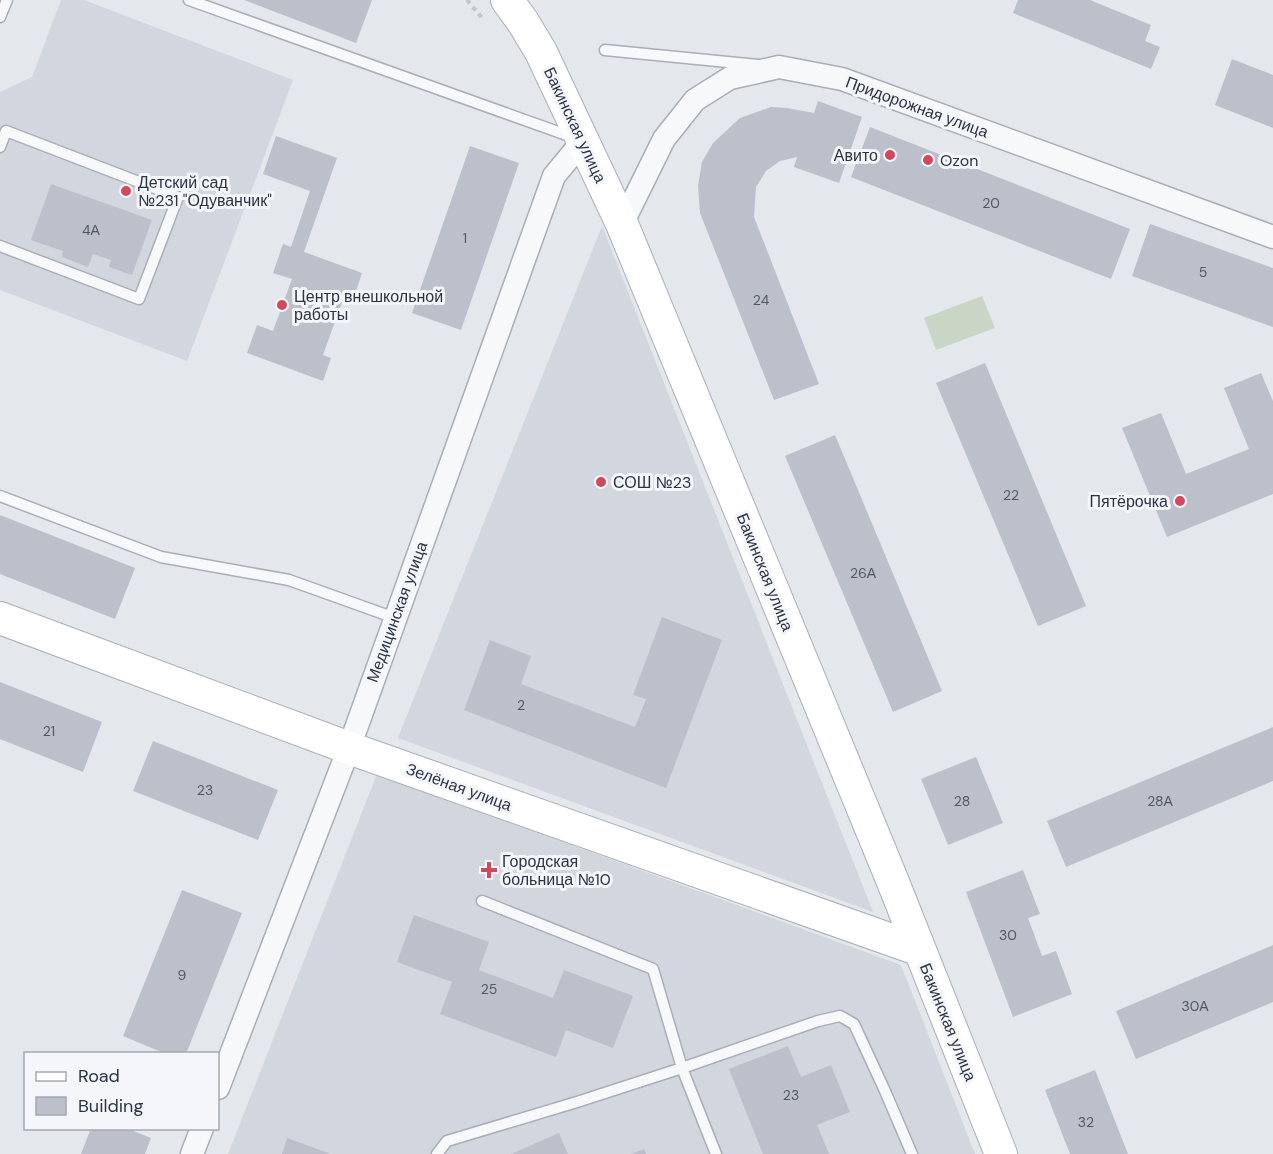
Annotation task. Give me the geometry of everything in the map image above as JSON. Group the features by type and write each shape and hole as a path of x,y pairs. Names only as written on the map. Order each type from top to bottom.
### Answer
{"main road":[{"name":"Бакинская улица","path":"507,0 541,52 622,224 891,877 1001,1154"},
{"name":"Зелёная улица","path":"0,618 349,748 920,950"}],"street":[{"name":"Придорожная улица","path":"622,224 664,139 695,100 730,78 779,67 842,79 1273,237"},
{"name":"Медицинская улица","path":"219,1085 349,748 554,176 583,141"},
{"path":"192,1154 201,1130"}],"lane":[{"path":"0,17 7,0"},
{"path":"189,0 583,141"},
{"path":"605,50 779,67"},
{"path":"0,147 6,131 178,197 139,299 0,246"},
{"path":"0,496 161,557 289,580 395,618"},
{"path":"482,901 654,969 682,1068 717,1154"},
{"path":"437,1154 447,1141 577,1102 818,1021 840,1016 854,1024 912,1154"}],"shaded area":[{"name":"Детский сад №231 \"Одуванчик\"","path":"61,0 84,0 293,80 187,361 0,290 0,92 32,77"},
{"name":"СОШ №23","path":"602,226 873,912 398,738"},
{"name":"Городская больница №10","path":"377,774 901,965 975,1154 228,1154"}],"green space":[{"path":"982,296 995,328 936,350 924,318"}],"building":[{"path":"244,0 372,0 356,43"},
{"path":"1018,0 1090,0 1151,25 1145,41 1160,47 1151,69 1013,13"},
{"path":"1232,59 1273,75 1273,128 1215,105"},
{"path":"818,101 862,117 839,183 794,167 797,157 780,161 766,171 756,187 754,217 819,384 774,400 700,213 698,186 702,162 713,143 740,118 771,107 814,113"},
{"path":"870,127 1130,229 1111,279 851,177"},
{"path":"276,136 337,158 304,252 362,273 354,297 345,294 323,355 331,358 323,381 247,353 257,325 273,331 292,279 273,273 283,244 291,247 310,191 263,174"},
{"path":"470,146 519,163 461,330 412,313"},
{"path":"51,184 152,220 132,275 109,267 111,260 93,254 88,267 62,257 63,251 31,240"},
{"path":"1150,224 1273,268 1273,327 1132,276"},
{"path":"985,363 1086,606 1038,626 936,383"},
{"path":"1261,373 1273,401 1273,494 1167,537 1122,428 1161,413 1186,474 1249,449 1224,388"},
{"path":"835,435 942,691 893,712 785,456"},
{"path":"0,515 135,568 115,619 0,574"},
{"path":"662,617 722,640 666,788 464,710 490,640 531,656 521,684 635,727 646,699 633,695"},
{"path":"0,682 102,722 83,772 0,739"},
{"path":"1273,727 1273,781 1066,867 1047,821"},
{"path":"153,741 278,790 258,840 133,791"},
{"path":"976,757 1003,823 948,845 921,779"},
{"path":"1023,870 1040,914 1028,918 1042,956 1056,951 1072,994 1013,1017 966,892"},
{"path":"182,890 242,913 187,1052 161,1052 123,1036"},
{"path":"414,915 489,942 479,970 553,998 564,970 633,996 613,1048 566,1030 556,1057 440,1014 452,982 397,962"},
{"path":"1273,945 1273,1002 1136,1059 1116,1011"},
{"path":"788,1046 801,1077 831,1065 850,1112 817,1125 829,1154 763,1154 729,1069"},
{"path":"1095,1070 1128,1154 1070,1154 1045,1090"},
{"path":"90,1130 131,1130 151,1138 145,1154 81,1154"},
{"path":"559,1133 568,1154 511,1154"},
{"path":"287,1138 331,1154 282,1154"},
{"path":"644,1149 646,1154 631,1154"}],"place":[{"name":"Авито","path":"890,155"},
{"name":"Ozon","path":"928,160"},
{"name":"Детский сад №231 \"Одуванчик\"","path":"126,191"},
{"name":"Центр внешкольной работы","path":"282,305"},
{"name":"СОШ №23","path":"601,482"},
{"name":"Пятёрочка","path":"1180,501"},
{"name":"Городская больница №10","path":"489,870"}]}
